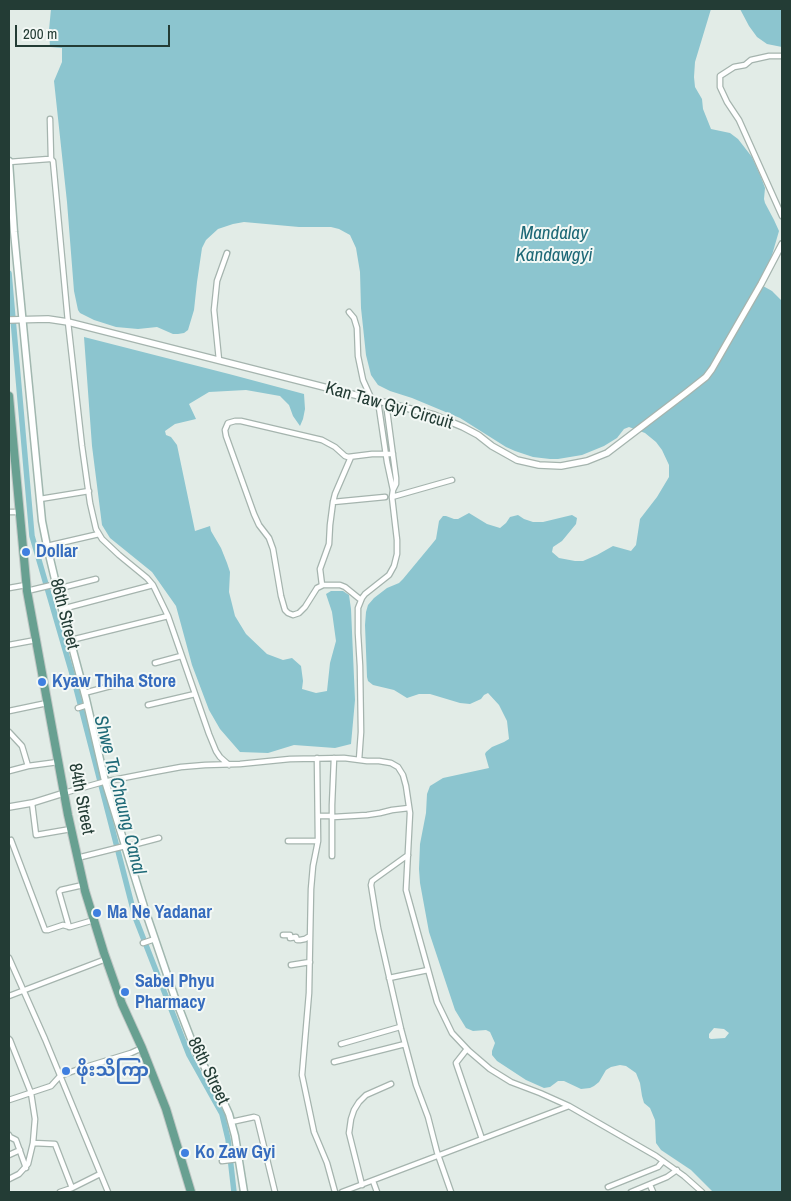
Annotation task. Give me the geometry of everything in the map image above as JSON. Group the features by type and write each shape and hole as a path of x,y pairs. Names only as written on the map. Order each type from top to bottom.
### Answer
{"main road":[{"name":"86th Street","path":"9,161 22,319 42,520 52,586 62,608 71,640 84,693 82,707 149,941 196,1052 224,1103 235,1136 230,1160 244,1192"},
{"name":"84th Street","path":"9,396 26,588 83,885 122,1004 142,1048 166,1110 191,1192"}],"street":[{"path":"782,56 769,56 751,60 734,67 720,76 720,87 739,120 782,216"},
{"path":"50,119 51,159 53,163 68,322 82,446 96,530 102,539 154,585 168,616 216,751 229,765"},
{"path":"9,161 51,159"},
{"name":"Kan Taw Gyi Circuit","path":"9,320 48,319 68,322 434,415 478,436 517,460 545,466 561,466 574,464 607,453 706,377 761,284 782,244"},
{"path":"219,360 214,310 217,281 227,253"},
{"path":"349,312 354,318 357,328 358,356 363,380 375,400 393,490"},
{"path":"359,760 362,732 358,614 361,600 389,575 394,566 397,548 392,497 396,478 386,403"},
{"path":"361,600 340,585 322,585 317,588 299,613 293,615 285,610 273,549 269,538 254,514 225,430 228,423 241,421 322,440 335,447 345,456 393,454"},
{"path":"322,585 320,568 329,544 333,502 351,457"},
{"path":"392,497 452,480"},
{"path":"40,499 89,491"},
{"path":"333,502 385,497"},
{"path":"9,512 19,512"},
{"path":"47,546 99,534"},
{"path":"9,588 52,586 96,579"},
{"path":"62,608 154,585"},
{"path":"71,640 168,616"},
{"path":"9,645 36,640"},
{"path":"155,663 181,656"},
{"path":"84,693 126,682"},
{"path":"148,705 195,694"},
{"path":"9,711 47,703"},
{"path":"9,733 22,746 28,766"},
{"path":"318,758 318,841 311,889 309,993 302,1075 314,1132 327,1163 335,1192"},
{"path":"9,807 32,803 104,782 181,767 318,758 379,760 391,763 403,775 409,808 406,890 437,1002 452,1033 490,1069 512,1082 569,1106 677,1170 702,1192"},
{"path":"332,856 334,758"},
{"path":"9,771 58,762"},
{"path":"32,803 36,835 71,829"},
{"path":"318,816 367,815 409,808"},
{"path":"77,858 159,838"},
{"path":"9,841 11,840 45,930 63,925 70,927 94,920"},
{"path":"288,841 318,841"},
{"path":"408,854 372,881 371,884 378,928 400,1027 416,1085 451,1192"},
{"path":"70,927 59,892 83,885"},
{"path":"283,935 290,935 290,938 296,937 297,940 310,936"},
{"path":"9,958 108,1192"},
{"path":"9,996 106,959"},
{"path":"291,964 310,962"},
{"path":"389,978 428,970"},
{"path":"341,1044 400,1027"},
{"path":"9,1039 31,1094 35,1119 31,1155 26,1168 9,1179"},
{"path":"334,1062 405,1044"},
{"path":"9,1100 51,1086 60,1076 142,1048"},
{"path":"468,1049 456,1063 482,1139"},
{"path":"362,1185 349,1133 351,1120 354,1110 366,1095 391,1084"},
{"path":"342,1192 569,1106"},
{"path":"231,1122 257,1118 275,1192"},
{"path":"9,1135 16,1140 26,1168"},
{"path":"33,1143 54,1144 72,1188"},
{"path":"9,1155 20,1150"},
{"path":"608,1187 658,1167 663,1161"},
{"path":"631,1192 667,1177 677,1170"},
{"path":"60,1192 100,1174"},
{"path":"373,1181 377,1192"},
{"path":"650,1185 653,1192"}],"water":[{"name":"Mandalay Kandawgyi","path":"51,9 711,9 695,62 695,87 702,99 703,109 711,129 730,133 738,139 752,157 765,188 765,203 779,231 772,255 761,281 763,286 772,291 782,301 782,1192 713,1192 691,1170 661,1150 656,1143 655,1120 650,1108 644,1103 636,1073 626,1066 620,1065 606,1070 599,1082 590,1088 581,1089 564,1081 558,1081 550,1087 544,1088 526,1080 497,1061 492,1055 495,1043 490,1032 486,1030 473,1031 466,1028 455,1010 429,932 420,883 420,844 426,813 427,794 430,786 443,778 489,768 485,754 492,747 509,739 507,721 499,705 488,693 470,704 430,694 419,694 407,698 394,690 373,685 368,681 367,677 365,625 368,605 387,588 399,583 403,579 436,539 439,521 443,516 458,519 469,513 487,524 500,528 510,517 518,515 533,522 543,522 572,515 577,518 576,524 562,541 553,547 552,552 559,558 583,561 613,546 631,551 636,545 640,519 669,477 669,465 662,450 645,433 629,427 604,446 582,455 558,459 533,457 506,447 460,418 378,385 371,375 366,355 361,308 360,272 356,248 350,235 331,227 299,227 244,222 218,229 206,240 202,248 194,310 188,330 184,333 173,334 157,327 138,329 116,327 80,313 74,291 54,81 62,62 62,48 50,47","holes":["714,1028 724,1029 729,1033 725,1038 709,1038 709,1034"]},
{"path":"740,9 782,9 782,47 767,44 757,37"},
{"path":"84,337 304,394 305,409 300,426 293,416 289,405 280,396 246,390 209,392 189,404 196,419 175,424 165,431 166,435 171,437 177,445 195,531 210,526 227,563 230,572 229,592 235,616 246,634 267,654 283,660 292,658 301,666 302,689 316,693 327,691 330,663 336,641 332,612 326,594 331,591 343,591 349,595 355,700 351,744 335,748 294,745 268,753 240,752 220,729 209,710 192,665 176,606 152,572 110,538 102,525 92,446"}],"waterway":[{"name":"Shwe Ta Chaung Canal","path":"9,273 32,536 75,684 135,917 189,1055 222,1114 228,1139 234,1192"}],"place":[{"name":"Dollar","path":"26,552"},
{"name":"Kyaw Thiha Store","path":"42,682"},
{"name":"Ma Ne Yadanar","path":"97,913"},
{"name":"Sabel Phyu Pharmacy","path":"125,992"},
{"name":"ဖိုးသိကြာ","path":"66,1071"},
{"name":"Ko Zaw Gyi","path":"185,1153"}]}
